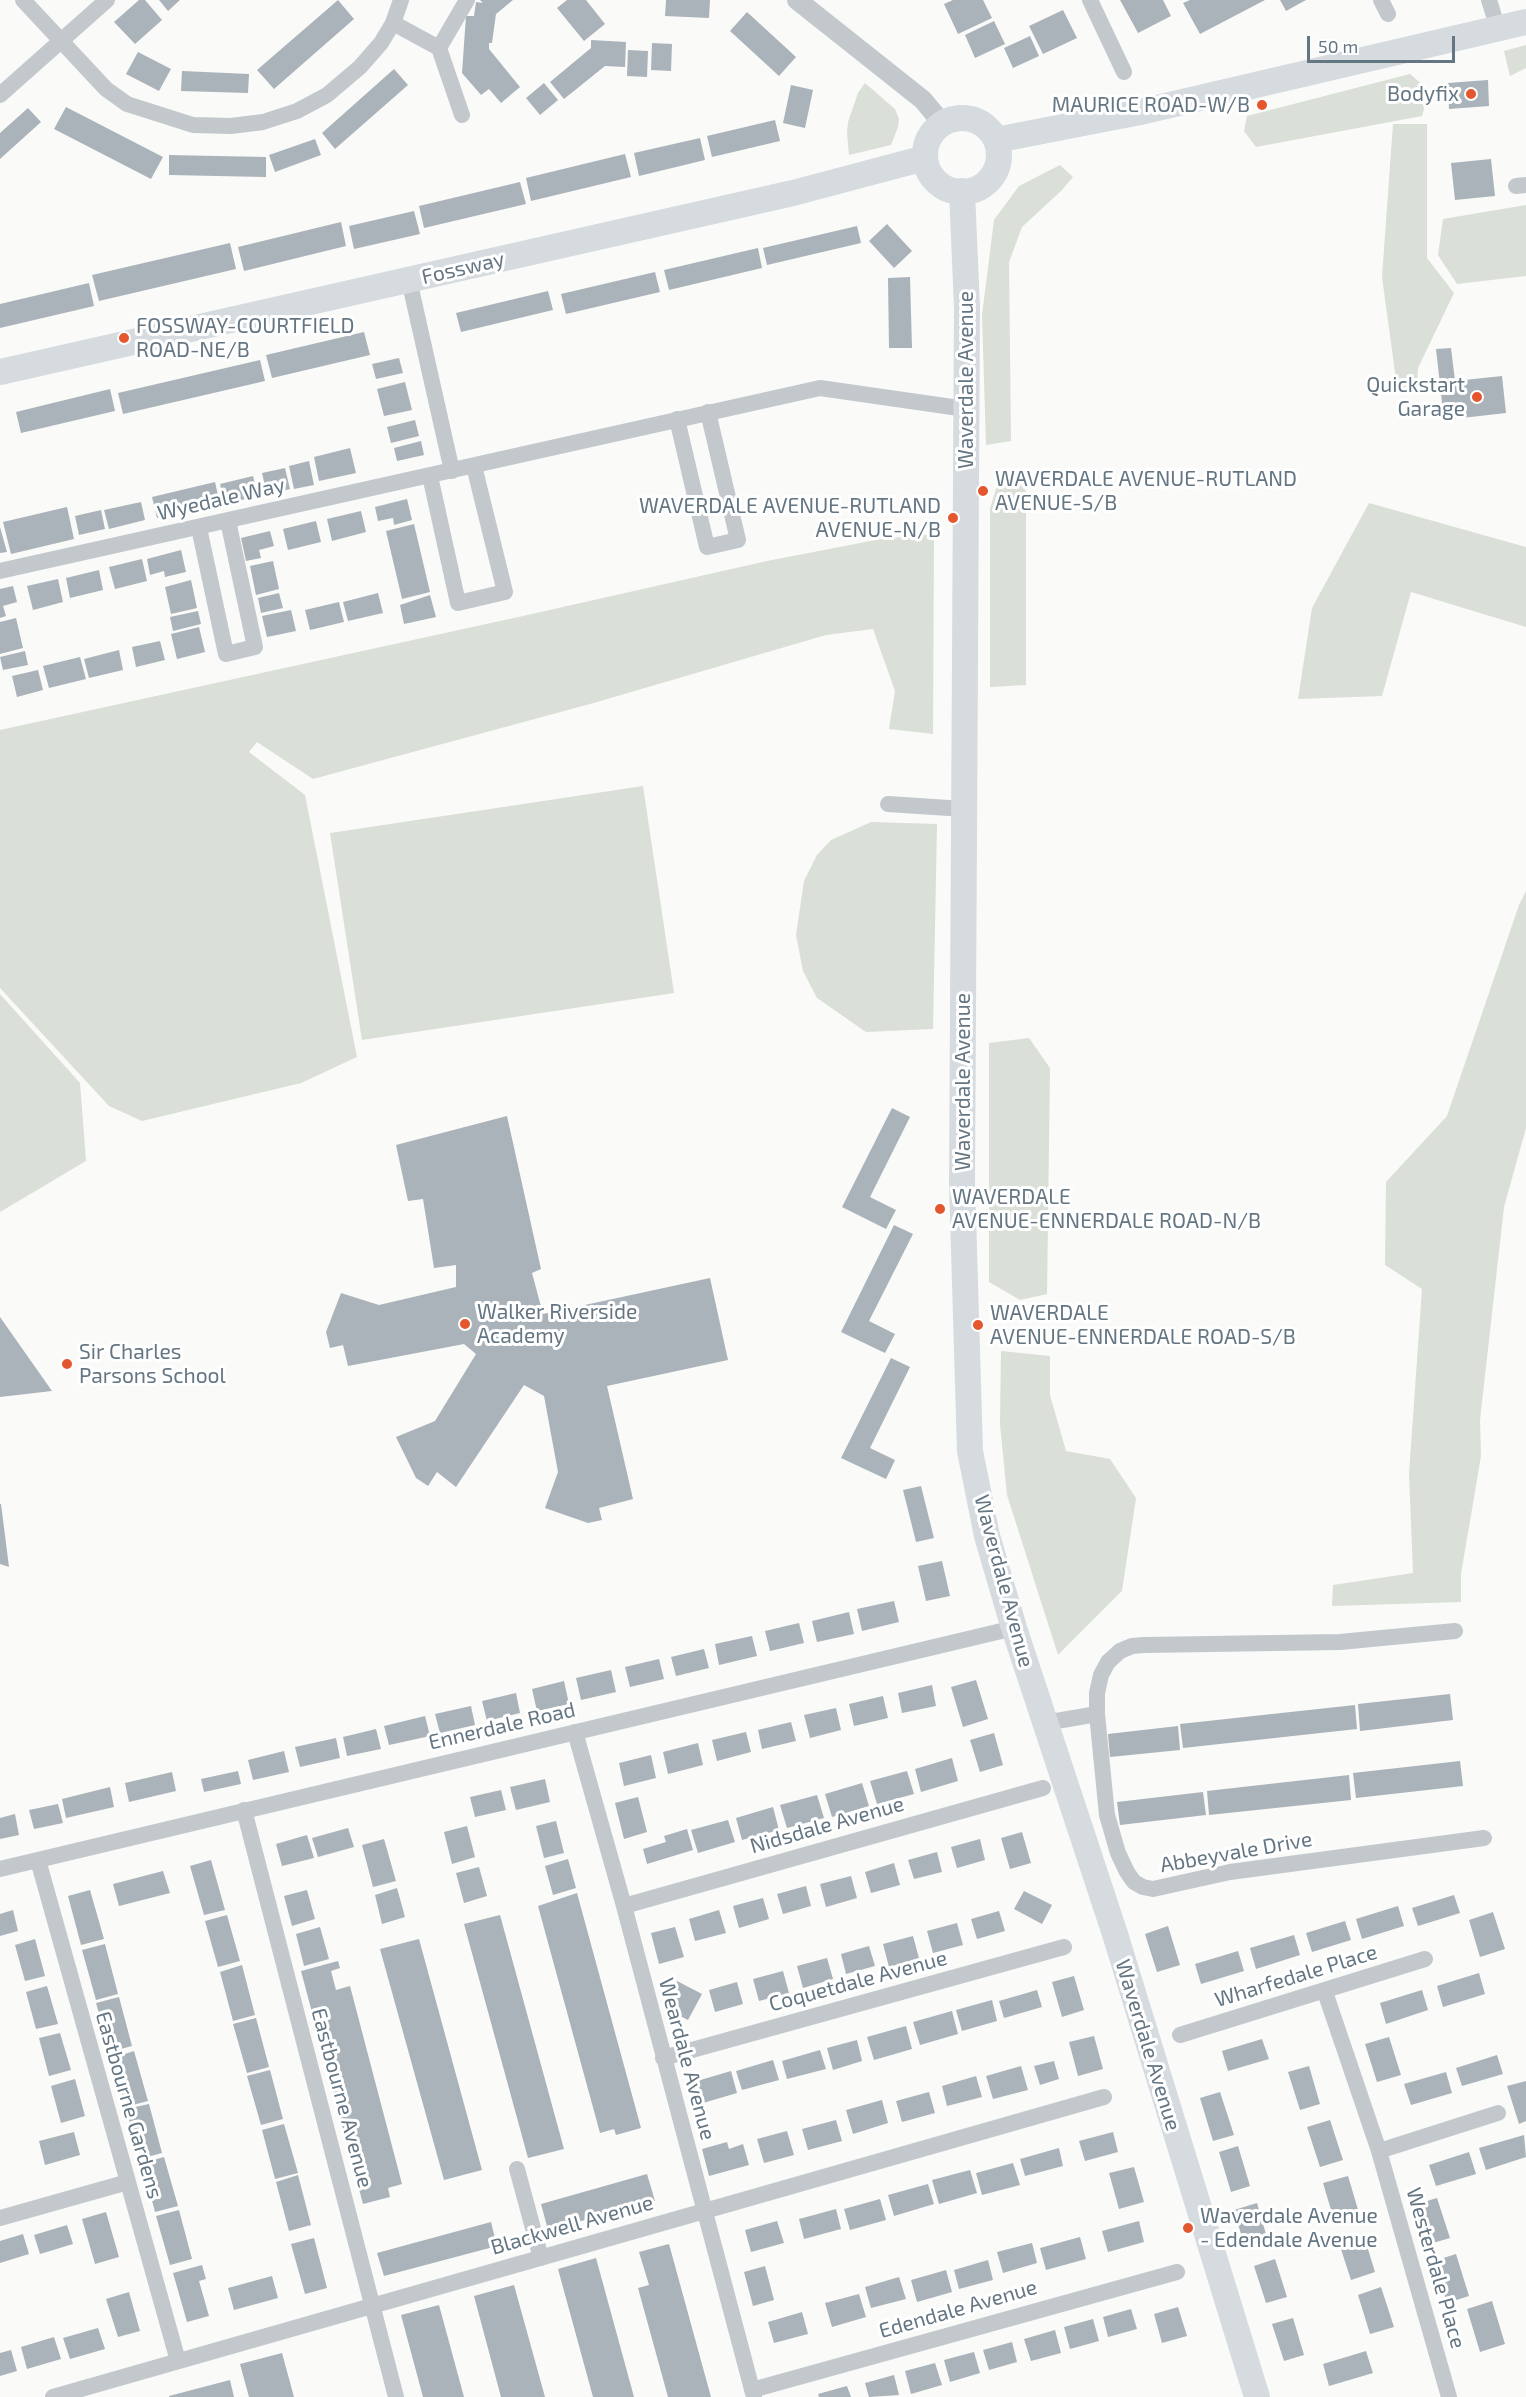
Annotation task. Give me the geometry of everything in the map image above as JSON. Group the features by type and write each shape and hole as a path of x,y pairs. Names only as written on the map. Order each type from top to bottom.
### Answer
{"main road":[{"path":"996,140 1140,112 1526,22"},
{"path":"952,119 973,119 991,131 996,140 999,152 998,164 993,175 974,190 951,190 933,178 926,158 929,138 942,123 952,119"},
{"name":"Fossway","path":"0,372 793,193 926,158"},
{"name":"Waverdale Avenue","path":"962,191 967,308 963,1182 970,1451 987,1536 1014,1628 1115,1934 1257,2397"}],"street":[{"path":"23,0 106,89 127,104 193,125 231,126 263,122 297,111 327,95 360,67 381,43 393,23 401,0"},
{"path":"0,95 107,0"},
{"path":"439,48 467,0"},
{"path":"797,0 923,100 942,123"},
{"path":"1090,0 1124,72"},
{"path":"1489,0 1497,29"},
{"path":"393,23 439,48 462,114"},
{"path":"409,280 452,471"},
{"name":"Wyedale Way","path":"0,571 820,388 966,409"},
{"path":"677,419 707,546 738,540 708,412"},
{"path":"430,476 458,603 504,592 474,466"},
{"path":"199,528 226,654 255,648 228,521"},
{"path":"888,804 964,808"},
{"name":"Ennerdale Road","path":"0,1869 1014,1628"},
{"name":"Abbeyvale Drive","path":"1455,1631 1340,1642 1132,1646 1120,1651 1108,1662 1101,1675 1097,1693 1107,1815 1118,1853 1127,1872 1134,1882 1143,1887 1164,1888 1230,1872 1484,1838"},
{"path":"1045,1723 1097,1714"},
{"name":"Weardale Avenue","path":"575,1732 624,1906 753,2393"},
{"name":"Nidsdale Avenue","path":"624,1906 1043,1788"},
{"name":"Eastbourne Avenue","path":"244,1810 396,2397"},
{"name":"Eastbourne Gardens","path":"38,1860 178,2361"},
{"name":"Coquetdale Avenue","path":"663,2058 1064,1947"},
{"name":"Wharfedale Place","path":"1180,2035 1325,1992 1425,1959"},
{"name":"Westerdale Place","path":"1325,1992 1379,2151 1449,2397"},
{"name":"Blackwell Avenue","path":"53,2397 1104,2097"},
{"path":"1379,2151 1498,2113"},
{"path":"517,2169 541,2258"},
{"path":"0,2218 128,2182"},
{"name":"Edendale Avenue","path":"753,2393 1177,2272"}],"shaded area":[{"path":"1526,45 1526,68 1510,76 1504,51"},
{"path":"1410,74 1429,90 1422,116 1256,147 1244,131 1247,116"},
{"path":"865,83 895,109 899,119 898,127 891,145 849,155 848,122 858,93"},
{"path":"1393,124 1427,124 1427,258 1454,293 1418,368 1417,388 1397,387 1382,277"},
{"path":"1060,165 1073,177 1022,227 1009,262 1011,441 986,445 982,315 994,220 1019,186"},
{"path":"1526,205 1526,276 1457,284 1438,255 1443,219"},
{"path":"1012,476 1026,491 1026,685 990,687 990,509 998,482"},
{"path":"1369,503 1526,547 1526,627 1411,592 1382,696 1298,699 1312,608"},
{"path":"934,534 933,734 889,729 895,691 873,629 826,635 590,704 313,779 257,742 249,752 305,795 357,1057 301,1083 142,1121 109,1106 0,988 0,730 767,561 881,539"},
{"path":"643,786 674,993 362,1040 330,833"},
{"path":"871,822 937,824 933,1029 866,1032 817,998 803,971 796,935 804,881 817,855 831,840"},
{"path":"1526,891 1526,1128 1504,1207 1480,1420 1481,1456 1461,1574 1461,1602 1332,1606 1333,1585 1413,1573 1409,1474 1422,1289 1385,1265 1386,1182 1447,1116 1519,905"},
{"path":"0,994 80,1083 86,1161 0,1212"},
{"path":"1029,1038 1050,1068 1047,1294 1020,1300 989,1282 989,1043"},
{"path":"1001,1351 1050,1356 1050,1395 1066,1451 1110,1459 1136,1498 1122,1591 1058,1655 1007,1495 1000,1424"}],"building":[{"path":"139,0 145,0 162,20 135,44 114,22"},
{"path":"159,0 180,0 168,11"},
{"path":"338,0 354,19 274,89 257,70"},
{"path":"480,0 513,0 496,14 492,43 489,43 489,49 520,87 501,103 489,89 481,95 462,73 466,16 474,16 476,2 483,3"},
{"path":"567,0 586,0 605,24 584,41 557,8"},
{"path":"666,0 710,0 709,18 665,16"},
{"path":"953,0 983,0 992,18 958,34 944,4"},
{"path":"1120,0 1163,0 1171,16 1138,33"},
{"path":"1190,0 1265,0 1200,34 1183,3"},
{"path":"1280,0 1306,0 1286,11"},
{"path":"1063,10 1077,38 1043,54 1029,26"},
{"path":"747,12 796,57 779,76 730,31"},
{"path":"994,21 1005,44 975,58 965,35"},
{"path":"1030,36 1039,56 1013,68 1004,48"},
{"path":"591,40 626,42 625,67 605,66 564,99 550,82 591,48"},
{"path":"652,43 672,44 671,71 651,70"},
{"path":"628,50 648,51 647,77 627,76"},
{"path":"138,52 171,69 159,91 126,74"},
{"path":"394,69 408,85 335,149 322,133"},
{"path":"182,71 249,74 248,93 181,91"},
{"path":"1488,80 1489,106 1449,109 1448,83"},
{"path":"544,83 558,100 540,115 526,98"},
{"path":"791,85 813,90 805,128 783,123"},
{"path":"66,107 163,157 151,179 54,129"},
{"path":"28,108 41,122 0,159 0,133"},
{"path":"775,120 780,141 712,157 707,136"},
{"path":"700,138 705,160 639,176 634,153"},
{"path":"315,139 321,155 275,172 269,155"},
{"path":"625,154 631,177 531,201 526,178"},
{"path":"169,155 266,157 266,177 169,175"},
{"path":"1491,159 1495,196 1455,200 1451,163"},
{"path":"520,182 526,204 424,228 419,206"},
{"path":"414,211 420,234 354,249 349,226"},
{"path":"341,222 346,246 244,271 238,247"},
{"path":"887,224 912,251 894,268 869,241"},
{"path":"857,226 861,243 767,265 763,248"},
{"path":"230,243 236,269 99,301 92,275"},
{"path":"758,248 762,268 669,290 664,270"},
{"path":"655,272 660,292 566,314 561,294"},
{"path":"910,277 912,348 889,348 888,278"},
{"path":"89,283 94,306 0,328 0,304"},
{"path":"548,291 553,310 461,332 456,313"},
{"path":"364,332 370,355 272,378 266,355"},
{"path":"1451,348 1455,381 1502,376 1506,413 1444,420 1436,349"},
{"path":"399,358 403,373 376,379 372,364"},
{"path":"260,360 265,381 123,414 118,393"},
{"path":"405,382 412,410 384,416 377,389"},
{"path":"110,389 115,411 21,433 16,412"},
{"path":"415,420 419,436 391,443 387,427"},
{"path":"421,441 424,455 397,461 394,448"},
{"path":"350,448 356,473 319,481 314,457"},
{"path":"309,461 314,485 294,489 289,466"},
{"path":"285,468 290,489 267,495 262,473"},
{"path":"253,476 258,496 225,504 220,484"},
{"path":"215,482 220,504 157,518 152,497"},
{"path":"407,499 412,520 394,525 393,518 378,521 375,507"},
{"path":"141,502 145,520 109,529 104,510"},
{"path":"67,507 74,539 11,554 3,522"},
{"path":"101,510 105,529 79,535 75,516"},
{"path":"361,511 366,532 332,541 327,519"},
{"path":"316,521 321,542 288,550 283,529"},
{"path":"414,524 430,592 402,599 386,531"},
{"path":"0,527 7,552 0,553"},
{"path":"270,531 274,546 259,550 261,558 246,561 241,538"},
{"path":"181,550 186,572 165,577 164,571 150,575 147,559"},
{"path":"142,559 147,581 115,589 109,567"},
{"path":"273,561 279,589 256,595 250,566"},
{"path":"99,570 103,590 70,598 66,578"},
{"path":"58,579 63,602 33,610 27,586"},
{"path":"191,580 197,608 171,614 165,587"},
{"path":"13,586 17,602 3,606 6,616 0,618 0,589"},
{"path":"279,593 283,608 261,613 258,598"},
{"path":"378,593 383,613 348,621 343,602"},
{"path":"430,595 436,617 404,624 400,605"},
{"path":"339,602 344,622 310,630 305,610"},
{"path":"291,610 296,631 267,637 262,616"},
{"path":"198,611 201,624 173,631 170,617"},
{"path":"16,618 23,648 0,654 0,622"},
{"path":"199,627 205,652 177,659 171,634"},
{"path":"160,641 165,660 136,667 132,647"},
{"path":"119,650 123,670 89,678 84,659"},
{"path":"25,651 28,665 3,670 0,657"},
{"path":"80,657 86,679 49,688 43,666"},
{"path":"38,670 43,690 17,697 12,676"},
{"path":"892,1108 910,1117 870,1197 896,1210 886,1229 842,1207"},
{"path":"507,1116 541,1269 532,1273 543,1314 710,1278 728,1360 607,1386 633,1499 599,1508 602,1520 588,1523 545,1508 558,1472 544,1396 524,1385 456,1487 437,1472 428,1486 416,1478 396,1437 435,1421 476,1354 464,1344 348,1366 343,1345 330,1348 326,1332 341,1293 379,1305 456,1287 456,1265 434,1268 423,1199 408,1201 396,1145"},
{"path":"894,1225 913,1234 869,1321 895,1334 885,1353 841,1332"},
{"path":"0,1317 52,1391 0,1397"},
{"path":"891,1358 910,1367 870,1448 895,1460 886,1479 841,1458"},
{"path":"921,1486 934,1538 916,1542 903,1490"},
{"path":"1,1504 9,1567 0,1564"},
{"path":"942,1561 950,1596 926,1601 918,1566"},
{"path":"894,1601 899,1622 862,1631 857,1609"},
{"path":"849,1612 854,1634 817,1642 812,1621"},
{"path":"799,1623 804,1643 770,1651 765,1631"},
{"path":"752,1636 757,1656 719,1665 715,1644"},
{"path":"704,1649 709,1668 676,1676 671,1657"},
{"path":"659,1659 664,1679 630,1687 625,1667"},
{"path":"611,1670 616,1692 581,1700 576,1678"},
{"path":"976,1680 988,1719 963,1727 951,1687"},
{"path":"564,1681 569,1704 537,1711 532,1689"},
{"path":"932,1685 936,1706 902,1713 898,1693"},
{"path":"516,1693 520,1713 487,1721 482,1701"},
{"path":"1450,1694 1453,1720 1360,1731 1358,1704"},
{"path":"883,1696 888,1718 854,1726 849,1704"},
{"path":"1355,1705 1357,1729 1183,1748 1180,1724"},
{"path":"471,1706 475,1725 440,1733 435,1714"},
{"path":"836,1708 841,1730 810,1738 804,1715"},
{"path":"425,1716 430,1736 389,1745 384,1726"},
{"path":"791,1722 796,1741 762,1749 758,1730"},
{"path":"1178,1726 1180,1750 1110,1757 1108,1734"},
{"path":"376,1729 381,1749 347,1756 343,1737"},
{"path":"746,1732 751,1752 717,1761 712,1740"},
{"path":"994,1733 1003,1765 980,1772 970,1740"},
{"path":"336,1738 340,1758 300,1767 295,1747"},
{"path":"698,1743 703,1765 668,1774 663,1752"},
{"path":"284,1751 289,1772 253,1780 248,1760"},
{"path":"651,1755 656,1778 624,1786 619,1763"},
{"path":"952,1758 958,1781 921,1792 915,1769"},
{"path":"1460,1761 1463,1786 1356,1798 1353,1773"},
{"path":"238,1771 241,1784 204,1792 201,1779"},
{"path":"907,1771 914,1794 877,1804 870,1781"},
{"path":"172,1772 176,1791 129,1802 125,1783"},
{"path":"1349,1775 1351,1800 1209,1815 1207,1791"},
{"path":"545,1779 550,1802 516,1810 510,1787"},
{"path":"862,1783 869,1806 832,1817 825,1794"},
{"path":"110,1787 114,1807 66,1818 62,1799"},
{"path":"501,1790 506,1810 475,1817 470,1797"},
{"path":"1203,1792 1206,1815 1120,1825 1117,1802"},
{"path":"817,1795 824,1818 787,1828 780,1805"},
{"path":"638,1797 647,1832 624,1839 615,1803"},
{"path":"58,1804 63,1823 34,1829 29,1810"},
{"path":"773,1807 779,1830 742,1840 736,1818"},
{"path":"15,1814 19,1835 0,1839 0,1818"},
{"path":"728,1820 735,1842 698,1853 691,1830"},
{"path":"556,1821 564,1853 544,1858 536,1826"},
{"path":"467,1826 475,1857 452,1864 444,1832"},
{"path":"348,1828 354,1847 318,1857 312,1838"},
{"path":"687,1829 693,1850 647,1864 643,1849 666,1842 664,1836"},
{"path":"1022,1832 1031,1863 1010,1869 1001,1838"},
{"path":"307,1835 314,1858 282,1866 276,1844"},
{"path":"384,1839 396,1881 373,1887 362,1845"},
{"path":"980,1839 985,1860 957,1868 951,1847"},
{"path":"937,1852 942,1872 914,1879 908,1860"},
{"path":"568,1859 576,1888 553,1895 545,1866"},
{"path":"211,1860 225,1910 204,1915 190,1866"},
{"path":"894,1863 900,1885 871,1893 865,1872"},
{"path":"479,1867 487,1896 464,1903 456,1873"},
{"path":"163,1871 170,1893 119,1906 113,1884"},
{"path":"851,1876 857,1898 826,1907 820,1884"},
{"path":"806,1886 811,1906 783,1914 777,1894"},
{"path":"397,1888 405,1917 382,1924 375,1895"},
{"path":"90,1890 104,1939 81,1945 68,1896"},
{"path":"307,1890 315,1919 292,1926 284,1896"},
{"path":"1024,1891 1052,1905 1042,1924 1014,1909"},
{"path":"577,1893 641,2128 616,2135 614,2129 600,2133 538,1906"},
{"path":"1454,1895 1460,1913 1418,1926 1412,1908"},
{"path":"763,1898 769,1919 739,1928 733,1906"},
{"path":"1398,1906 1404,1926 1362,1939 1356,1919"},
{"path":"13,1910 18,1931 0,1936 0,1914"},
{"path":"719,1910 726,1933 695,1941 689,1919"},
{"path":"999,1911 1005,1931 977,1939 971,1919"},
{"path":"1493,1912 1505,1949 1480,1957 1469,1920"},
{"path":"227,1915 240,1961 218,1967 205,1921"},
{"path":"500,1915 564,2149 528,2158 464,1924"},
{"path":"1345,1921 1351,1940 1312,1952 1306,1933"},
{"path":"957,1923 963,1945 933,1953 927,1931"},
{"path":"1168,1926 1180,1965 1157,1972 1145,1934"},
{"path":"320,1927 329,1959 304,1966 296,1934"},
{"path":"675,1927 684,1957 659,1964 651,1933"},
{"path":"1294,1935 1300,1955 1256,1969 1250,1948"},
{"path":"913,1936 919,1958 889,1967 883,1944"},
{"path":"35,1939 45,1976 25,1981 15,1945"},
{"path":"419,1939 482,2170 444,2180 380,1949"},
{"path":"105,1944 118,1994 96,2000 82,1950"},
{"path":"869,1946 875,1966 846,1974 841,1954"},
{"path":"1238,1951 1244,1971 1201,1984 1195,1964"},
{"path":"827,1958 833,1979 803,1988 797,1966"},
{"path":"338,1961 340,1968 331,1971 336,1990 350,1986 402,2184 388,2188 390,2197 363,2204 301,1971"},
{"path":"242,1965 255,2015 233,2021 220,1972"},
{"path":"783,1971 789,1993 759,2001 753,1979"},
{"path":"1479,1973 1485,1994 1443,2007 1437,1986"},
{"path":"1074,1976 1084,2010 1062,2017 1052,1982"},
{"path":"677,1981 702,1994 688,2020 663,2007"},
{"path":"737,1982 743,2004 715,2012 709,1990"},
{"path":"47,1986 58,2024 36,2029 26,1992"},
{"path":"1037,1990 1042,2007 1004,2018 999,2001"},
{"path":"1422,1990 1428,2010 1386,2024 1380,2003"},
{"path":"119,1997 132,2046 110,2052 96,2003"},
{"path":"992,2000 997,2021 962,2031 956,2010"},
{"path":"952,2011 958,2034 920,2045 913,2022"},
{"path":"256,2018 269,2067 247,2073 233,2024"},
{"path":"906,2026 912,2049 874,2060 867,2037"},
{"path":"60,2033 71,2070 49,2076 39,2038"},
{"path":"1094,2036 1103,2069 1078,2076 1069,2042"},
{"path":"1389,2037 1401,2075 1377,2082 1365,2044"},
{"path":"1262,2039 1269,2059 1228,2071 1222,2051"},
{"path":"857,2040 862,2061 833,2070 827,2048"},
{"path":"820,2050 826,2069 787,2079 782,2061"},
{"path":"134,2051 148,2101 125,2107 112,2058"},
{"path":"1497,2055 1503,2074 1462,2086 1456,2068"},
{"path":"773,2060 779,2080 742,2090 736,2071"},
{"path":"1054,2061 1059,2079 1040,2085 1034,2066"},
{"path":"1021,2066 1028,2090 993,2099 986,2076"},
{"path":"1309,2066 1320,2104 1300,2110 1288,2072"},
{"path":"270,2070 283,2119 261,2125 247,2076"},
{"path":"731,2071 737,2093 703,2103 697,2081"},
{"path":"1446,2072 1452,2093 1411,2105 1404,2084"},
{"path":"976,2076 982,2097 947,2106 942,2086"},
{"path":"75,2079 85,2116 61,2123 51,2086"},
{"path":"1526,2081 1526,2121 1519,2124 1507,2086"},
{"path":"929,2092 935,2113 902,2122 896,2101"},
{"path":"1220,2092 1234,2135 1213,2141 1200,2098"},
{"path":"882,2100 888,2123 853,2134 846,2110"},
{"path":"149,2104 162,2153 140,2159 126,2109"},
{"path":"836,2120 842,2141 808,2150 802,2129"},
{"path":"1330,2120 1343,2160 1320,2167 1307,2127"},
{"path":"284,2124 298,2173 275,2179 262,2130"},
{"path":"787,2131 794,2155 764,2163 757,2139"},
{"path":"74,2132 80,2155 45,2165 39,2141"},
{"path":"1113,2132 1118,2152 1085,2161 1079,2141"},
{"path":"1524,2135 1526,2157 1486,2170 1479,2148"},
{"path":"727,2142 729,2149 743,2144 749,2165 709,2176 702,2149"},
{"path":"1238,2146 1250,2186 1231,2192 1219,2152"},
{"path":"1059,2148 1063,2166 1025,2176 1020,2159"},
{"path":"1469,2152 1476,2174 1436,2186 1429,2165"},
{"path":"164,2157 178,2206 155,2212 142,2163"},
{"path":"1013,2163 1020,2185 982,2195 976,2173"},
{"path":"1134,2167 1144,2202 1119,2209 1109,2173"},
{"path":"970,2170 977,2193 939,2204 932,2180"},
{"path":"647,2174 655,2201 548,2230 541,2204"},
{"path":"298,2175 311,2225 289,2231 276,2182"},
{"path":"1348,2176 1359,2213 1334,2220 1323,2183"},
{"path":"928,2184 934,2204 894,2216 888,2195"},
{"path":"1437,2198 1450,2238 1426,2245 1414,2205"},
{"path":"880,2199 886,2220 850,2230 844,2209"},
{"path":"1257,2203 1268,2241 1245,2248 1234,2210"},
{"path":"836,2209 841,2229 804,2239 799,2219"},
{"path":"179,2210 192,2259 170,2265 156,2216"},
{"path":"106,2212 119,2257 95,2264 82,2219"},
{"path":"777,2221 784,2243 751,2252 745,2230"},
{"path":"1139,2221 1144,2242 1108,2252 1102,2231"},
{"path":"491,2222 497,2246 384,2276 377,2253"},
{"path":"67,2225 73,2244 40,2254 34,2235"},
{"path":"1363,2233 1375,2272 1351,2280 1338,2240"},
{"path":"23,2234 29,2254 0,2263 0,2241"},
{"path":"1080,2237 1086,2259 1046,2270 1040,2248"},
{"path":"314,2238 327,2288 305,2294 291,2244"},
{"path":"1032,2243 1037,2263 1003,2273 997,2252"},
{"path":"669,2244 711,2397 668,2397 638,2288 649,2285 639,2252"},
{"path":"1456,2254 1469,2296 1447,2303 1434,2261"},
{"path":"596,2258 634,2397 593,2397 558,2269"},
{"path":"1275,2259 1287,2297 1266,2303 1254,2266"},
{"path":"988,2260 993,2280 959,2289 954,2270"},
{"path":"202,2265 206,2279 199,2281 209,2316 187,2322 173,2273"},
{"path":"765,2266 774,2300 753,2306 744,2272"},
{"path":"946,2270 952,2292 917,2302 911,2280"},
{"path":"272,2276 278,2298 234,2310 228,2288"},
{"path":"899,2277 906,2299 871,2308 865,2287"},
{"path":"514,2285 545,2397 501,2397 474,2296"},
{"path":"1381,2287 1394,2327 1370,2334 1358,2295"},
{"path":"129,2292 140,2331 118,2337 106,2299"},
{"path":"859,2294 866,2317 832,2327 825,2303"},
{"path":"1492,2301 1505,2344 1480,2352 1467,2309"},
{"path":"439,2305 464,2397 423,2397 401,2315"},
{"path":"1178,2307 1187,2336 1162,2343 1154,2314"},
{"path":"1131,2309 1137,2329 1108,2337 1103,2317"},
{"path":"802,2312 808,2334 774,2343 768,2322"},
{"path":"1293,2318 1304,2355 1284,2361 1272,2324"},
{"path":"1093,2319 1099,2341 1070,2349 1064,2327"},
{"path":"98,2328 105,2349 70,2359 63,2338"},
{"path":"1055,2330 1061,2353 1031,2361 1024,2339"},
{"path":"54,2337 61,2359 27,2369 21,2347"},
{"path":"1012,2342 1017,2362 989,2370 983,2350"},
{"path":"11,2350 17,2371 0,2376 0,2353"},
{"path":"1366,2351 1373,2373 1329,2386 1323,2364"},
{"path":"974,2352 980,2373 950,2382 944,2360"},
{"path":"282,2353 294,2397 249,2397 240,2364"},
{"path":"935,2363 942,2385 911,2394 905,2371"},
{"path":"894,2375 899,2395 869,2397 865,2383"},
{"path":"230,2380 234,2397 169,2397 169,2396"},
{"path":"847,2386 851,2397 819,2397 818,2394"}],"place":[{"name":"Bodyfix","path":"1471,94"},
{"name":"MAURICE ROAD-W/B","path":"1262,105"},
{"name":"FOSSWAY-COURTFIELD ROAD-NE/B","path":"124,338"},
{"name":"Quickstart Garage","path":"1477,397"},
{"name":"WAVERDALE AVENUE-RUTLAND AVENUE-S/B","path":"983,491"},
{"name":"WAVERDALE AVENUE-RUTLAND AVENUE-N/B","path":"953,518"},
{"name":"WAVERDALE AVENUE-ENNERDALE ROAD-N/B","path":"940,1209"},
{"name":"Walker Riverside Academy","path":"465,1324"},
{"name":"WAVERDALE AVENUE-ENNERDALE ROAD-S/B","path":"978,1325"},
{"name":"Sir Charles Parsons School","path":"67,1364"},
{"name":"Waverdale Avenue - Edendale Avenue","path":"1188,2228"}]}
